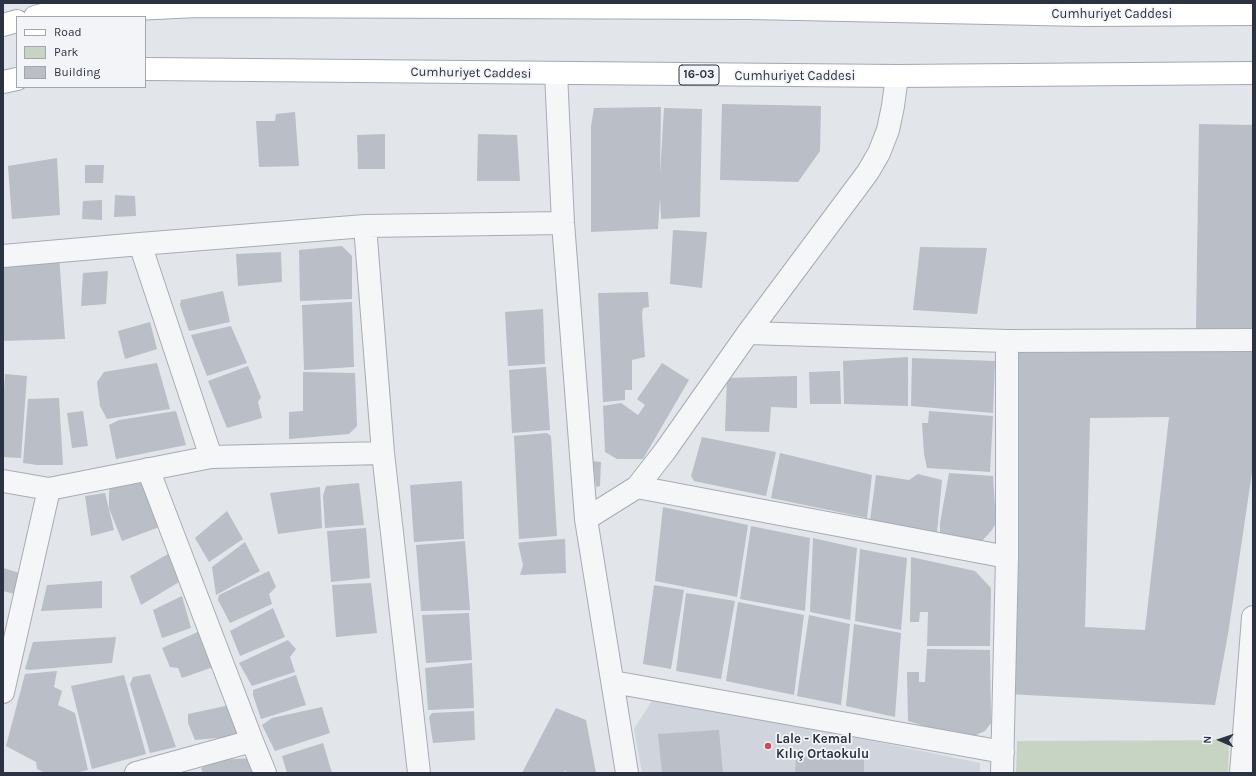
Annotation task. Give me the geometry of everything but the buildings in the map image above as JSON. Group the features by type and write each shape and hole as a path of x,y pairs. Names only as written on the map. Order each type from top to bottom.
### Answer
{"main road":[{"name":"Cumhuriyet Caddesi","path":"40,16 50,14 198,6 749,6 1086,9 1253,14"},
{"path":"3,25 16,21"},
{"name":"Cumhuriyet Caddesi","path":"146,69 897,76 1253,73"},
{"path":"3,82 16,79"}],"street":[{"path":"556,74 563,223 586,518 627,773"},
{"path":"586,518 637,487 665,451 748,333 872,166 888,130 897,76"},
{"path":"3,256 365,226 563,223"},
{"path":"365,226 383,453 419,773"},
{"path":"140,244 211,457"},
{"path":"748,333 1007,341 1253,340"},
{"path":"613,682 1002,763 1007,557 1007,341"},
{"path":"3,481 49,489 211,457 383,453"},
{"path":"148,469 265,773"},
{"path":"637,487 1007,557"},
{"path":"3,692 49,489"},
{"path":"1245,771 1252,623"},
{"path":"136,773 252,741"}],"shaded area":[{"name":"Lale - Kemal Kılıç Ortaokulu","path":"655,696 980,763 980,773 642,773 634,729"}],"green space":[{"path":"1229,740 1228,773 1016,773 1017,741"}],"place":[{"name":"Lale - Kemal Kılıç Ortaokulu","path":"768,746"}]}
